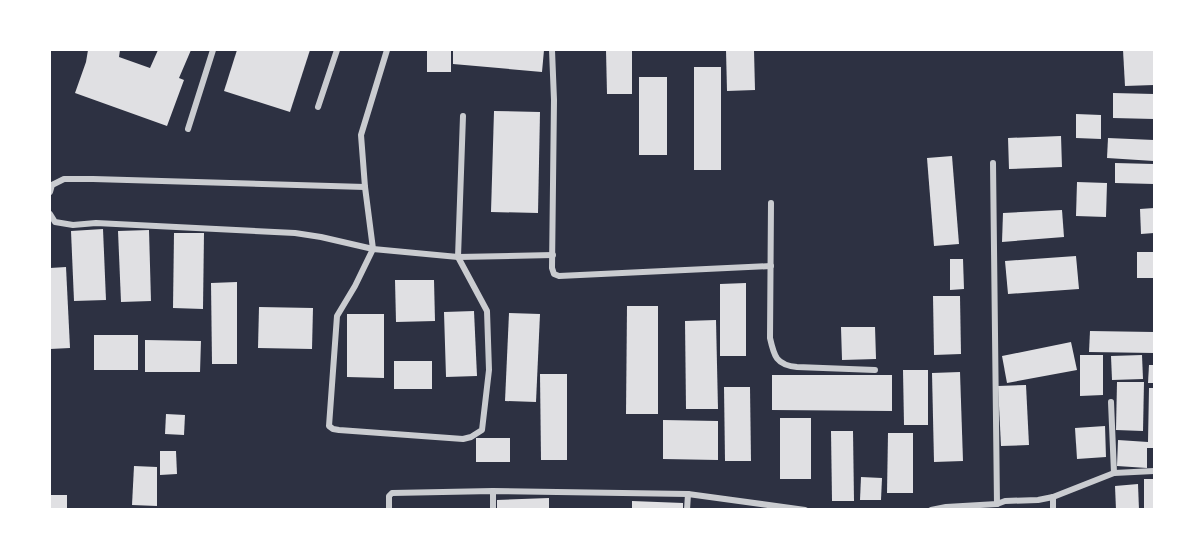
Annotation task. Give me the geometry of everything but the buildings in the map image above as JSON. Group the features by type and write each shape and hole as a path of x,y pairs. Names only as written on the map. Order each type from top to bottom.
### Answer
{"street":[{"path":"188,129 213,50"},
{"path":"318,107 337,50"},
{"path":"387,50 361,135 373,249 337,316 329,423 333,429 463,439 482,430 489,370 487,311 458,257 463,116"},
{"path":"552,50 554,274 559,276 771,266"},
{"path":"993,164 998,504"},
{"path":"50,192 52,185 64,179 365,188"},
{"path":"771,203 770,338 778,361 787,366 796,367 875,370"},
{"path":"50,214 55,222 73,225 96,223 295,233 373,249 458,257 553,255"},
{"path":"1112,402 1114,473"},
{"path":"931,510 998,504 1005,501 1038,500 1053,497 1114,473 1155,471"},
{"path":"493,491 493,510"},
{"path":"389,510 389,496 392,493 493,491 688,494 806,510"},
{"path":"687,510 688,494"},
{"path":"1053,497 1053,510"}]}
